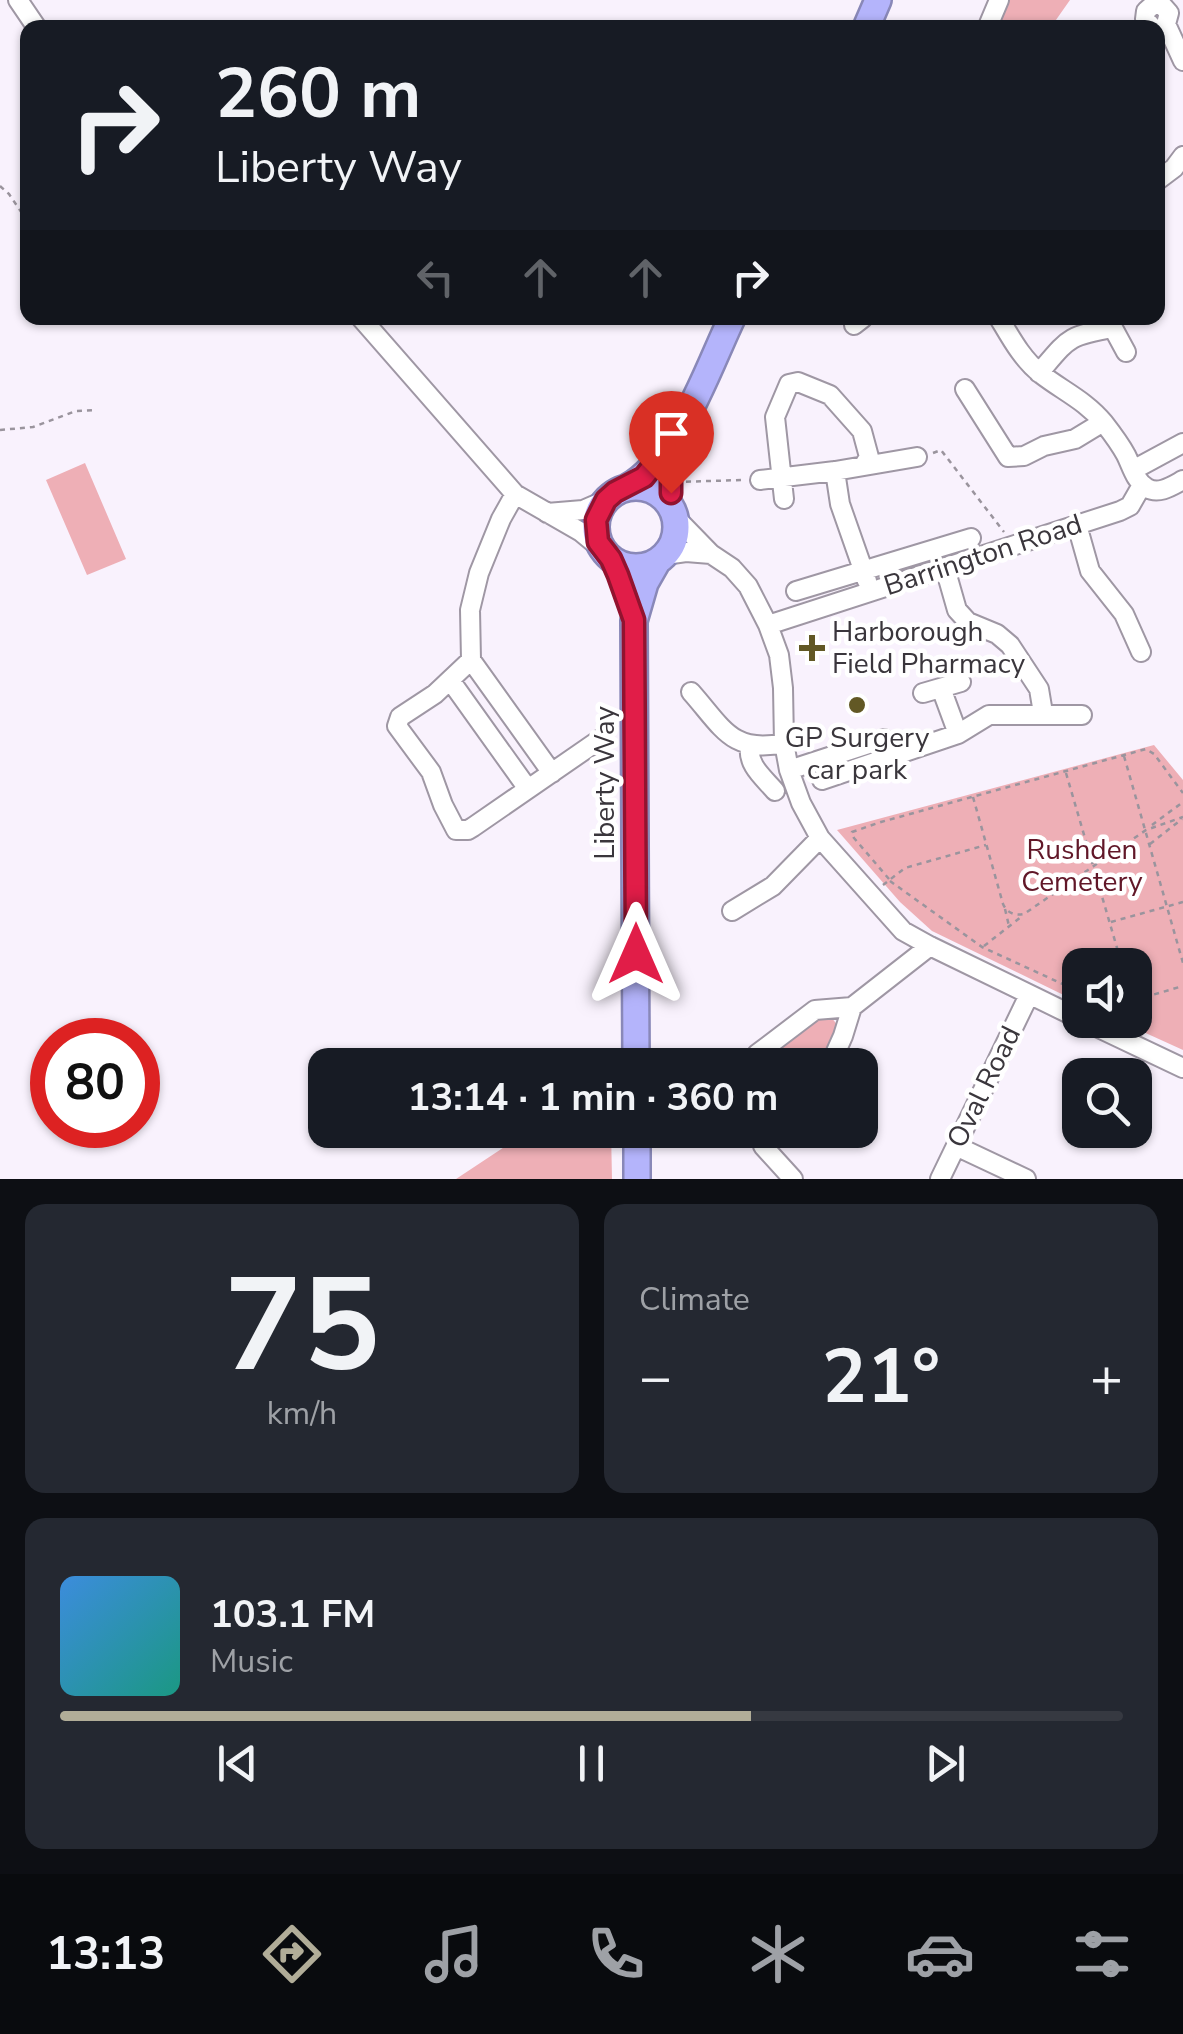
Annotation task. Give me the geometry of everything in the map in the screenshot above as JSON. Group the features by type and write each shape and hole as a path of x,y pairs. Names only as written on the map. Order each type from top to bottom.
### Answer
{"highway":[{"path":"678,434 671,469 676,538 661,559 638,568 619,564 607,555 596,531 596,520 616,494 644,477 678,434 729,325"},
{"path":"616,494 640,487 653,490 674,513"},
{"name":"Liberty Way","path":"607,555 634,620"},
{"name":"Liberty Way","path":"636,1048 634,620 644,583 661,559"},
{"path":"636,1148 637,1179"}],"street":[{"path":"1165,31 1183,61"},
{"path":"1165,175 1183,156"},
{"path":"367,325 516,494 581,532 607,555"},
{"path":"1004,325 1014,345 1040,373 1084,402 1103,422 1137,477 1157,492 1183,480"},
{"path":"1040,373 1069,338 1108,325"},
{"path":"1118,325 1126,352"},
{"path":"784,499 775,416 789,384 798,382 830,395 862,430 868,457 864,464"},
{"path":"966,389 1008,457 1024,456 1044,446 1074,439 1103,422"},
{"name":"Barrington Road","path":"768,625 1130,506 1137,477 1183,443"},
{"path":"760,480 916,457"},
{"path":"835,471 840,504 870,592"},
{"path":"516,494 501,519 479,574 470,610 471,660 552,773"},
{"path":"546,513 583,510 616,494"},
{"path":"674,513 711,554 732,568 748,586 768,625 779,654 784,688 784,742 777,779"},
{"path":"1076,525 1090,571 1124,614 1141,652"},
{"path":"796,591 971,538"},
{"path":"661,559 686,552 711,554"},
{"path":"945,568 958,610 968,622 997,634 1010,645 1039,689 1043,714"},
{"path":"471,660 434,694 400,716 397,726 431,772 456,830 468,830 602,738"},
{"path":"450,680 528,789"},
{"path":"958,734 932,690 960,682"},
{"path":"691,692 728,734 750,746 784,742"},
{"path":"822,780 958,734 989,715 1082,715"},
{"path":"777,779 884,739"},
{"path":"750,746 752,764 777,779 800,803 820,838 903,930 1062,1011"},
{"path":"732,911 773,886 820,838"},
{"path":"765,1048 815,1010 852,1007 930,946"},
{"name":"Oval Road","path":"940,1179 1029,995"},
{"path":"838,1048 852,1007"},
{"path":"1119,1038 1183,1068"},
{"path":"956,1146 1026,1179"},
{"path":"765,1148 793,1179"}],"path":[{"path":"0,186 20,210"},
{"path":"0,430 33,427 76,411 94,410"},
{"path":"916,457 941,450 1014,546"},
{"path":"676,482 760,480"},
{"path":"1062,984 982,947 889,879 852,832 1146,749 1183,793"},
{"path":"1124,755 1148,828 1183,963"},
{"path":"1066,771 1117,948"},
{"path":"973,796 1010,927"},
{"path":"982,947 1183,802"},
{"path":"1148,828 1183,818"},
{"path":"1150,844 1183,818"},
{"path":"871,896 905,868 986,845"},
{"path":"1110,922 1183,902"},
{"path":"1006,910 1024,914"},
{"path":"1152,995 1183,986"}],"green space":[{"path":"1003,0 1070,0 1056,20 994,20"},
{"path":"85,463 126,559 87,575 46,480"},
{"name":"Rushden Cemetery","path":"1154,745 1183,780 1183,1050 1152,1036 1152,948 1062,948 1062,994 932,931 900,902 837,830"},
{"path":"816,1015 831,1017 839,1027 832,1048 776,1048"},
{"path":"503,1148 611,1148 612,1179 456,1179"}],"place":[{"name":"Harborough Field Pharmacy","path":"812,648"},
{"name":"GP Surgery car park","path":"857,705"}],"route":[{"path":"636,954 634,620 611,559 598,542 596,520 606,500 644,477 678,434 671,493"}]}
